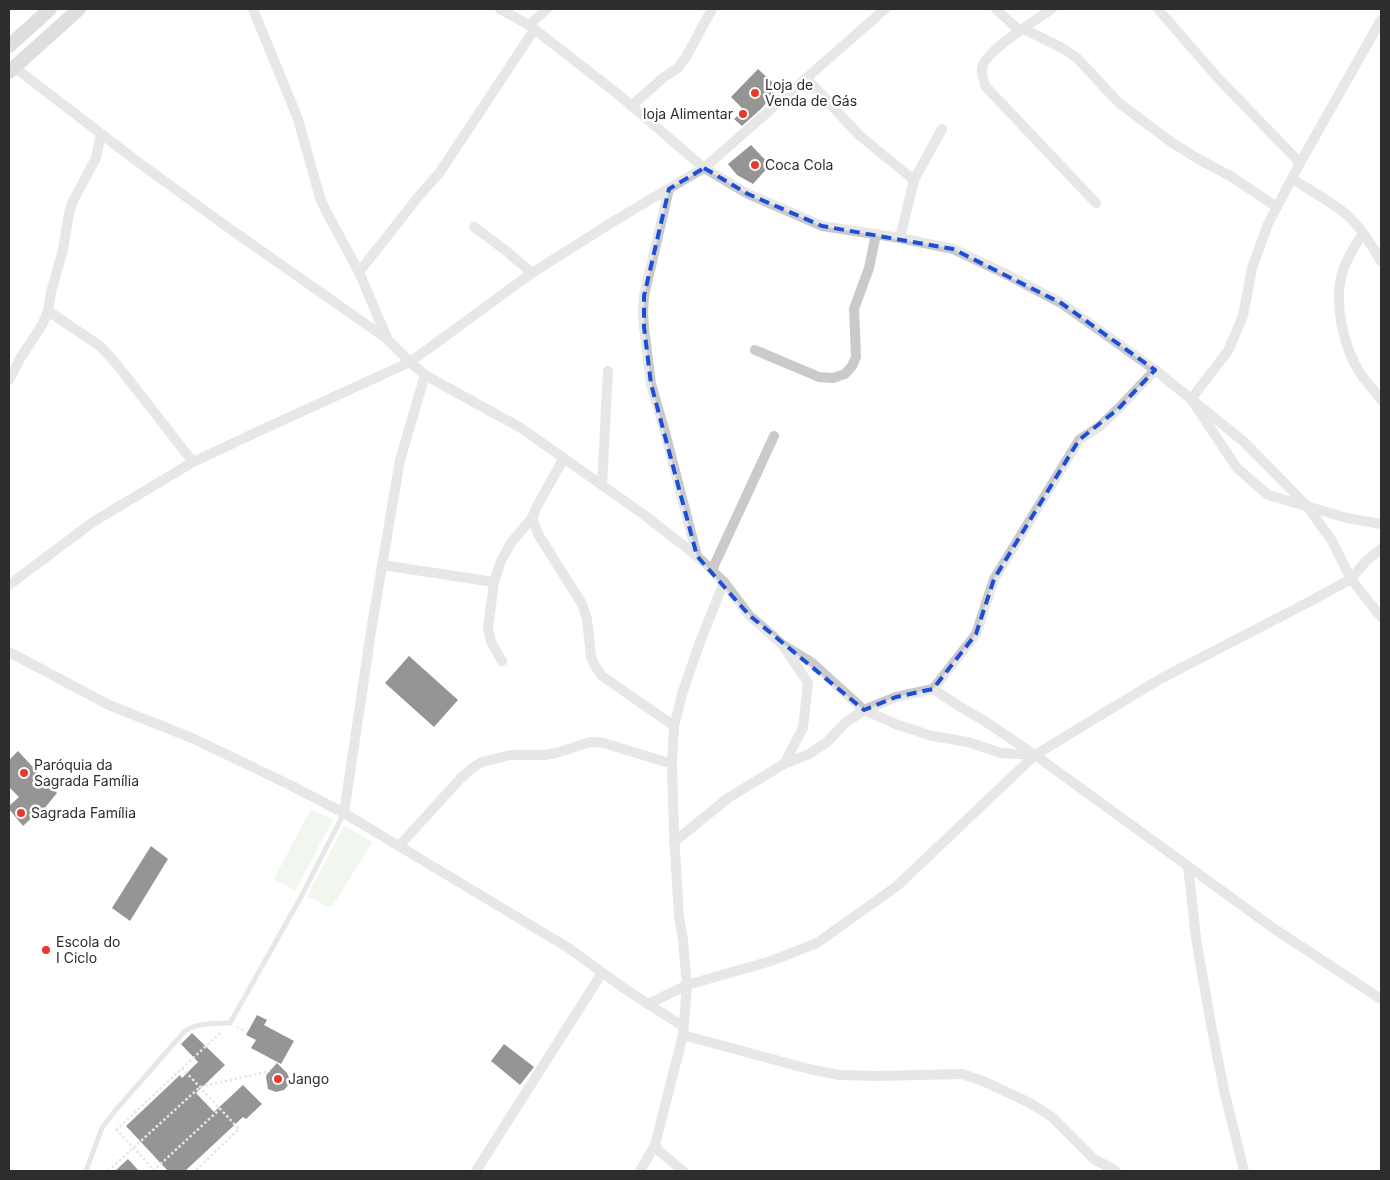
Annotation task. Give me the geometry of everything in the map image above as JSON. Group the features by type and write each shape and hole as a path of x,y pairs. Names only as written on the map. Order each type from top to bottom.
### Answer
{"street":[{"path":"9,46 50,9"},
{"path":"79,9 11,70 102,134 226,226 387,339 425,374 521,428 643,514 712,570 724,582 749,615 783,645 811,662 864,710 898,725 932,736 968,742 1001,753 1035,755"},
{"path":"253,9 298,119 320,198 359,272 387,339"},
{"path":"500,9 532,28 631,106 704,168 748,194 822,226 900,238 953,249 1061,302 1155,370 1243,441 1307,506 1332,541 1351,579 1381,617"},
{"path":"359,272 440,172 532,28 547,9"},
{"path":"631,106 664,77 678,68 712,9"},
{"path":"9,585 93,522 194,462 410,362 532,274 619,218 704,168 885,9"},
{"path":"996,9 1022,30 1050,42 1070,54 1092,73 1119,103 1171,142 1232,177 1277,206"},
{"path":"1052,9 991,54 983,65 982,74 986,87 1096,203"},
{"path":"1158,9 1217,78 1300,163"},
{"path":"1191,399 1228,351 1243,316 1252,268 1268,224 1300,163 1381,20"},
{"path":"806,78 859,135 914,180"},
{"path":"900,238 914,180 942,129"},
{"path":"9,380 21,356 42,325 48,311 51,292 63,250 69,212 96,158 102,134"},
{"path":"1292,179 1347,215 1363,233 1381,261"},
{"path":"669,189 644,296 644,327 650,384 665,432 697,556"},
{"path":"474,227 506,250 532,274"},
{"path":"1363,233 1352,250 1343,270 1339,291 1341,313 1344,334 1351,356 1361,374 1381,400"},
{"path":"755,350 819,377 833,378 846,374 856,358 854,309 869,268 876,234"},
{"path":"48,311 100,346 116,362 194,462"},
{"path":"674,842 728,798 784,764 809,754 827,742 845,723 864,710 896,696 933,689 976,634 994,579 1079,440 1100,426 1155,370"},
{"path":"602,485 608,371"},
{"path":"344,813 400,460 425,374"},
{"path":"1191,399 1237,468 1268,495 1347,518 1380,523"},
{"path":"712,570 774,436"},
{"path":"502,661 491,642 488,628 494,582 501,561 511,543 532,518 536,506 564,458"},
{"path":"532,518 538,534 582,604 587,620 594,666 602,676 674,726"},
{"path":"648,1004 687,985 771,961 817,943 897,886 1035,755 1160,679 1351,579 1366,561 1381,549"},
{"path":"382,565 494,582"},
{"path":"640,1171 655,1145 683,1031 687,985 679,917 674,842 672,764 674,726 683,691 700,642 724,582"},
{"path":"783,645 808,683 803,728 784,764"},
{"path":"9,652 109,705 192,738 344,813 567,947 683,1031 809,1069 839,1075 962,1074 983,1081 1052,1117 1094,1159 1116,1171"},
{"path":"933,689 1035,755 1273,928 1381,999"},
{"path":"399,846 460,779 482,762 510,755 531,756 550,754 590,742 604,743 672,764"},
{"path":"1188,866 1196,938 1210,1019 1224,1090 1244,1171"},
{"path":"476,1171 602,974"},
{"path":"655,1145 659,1152 684,1171"}],"lane":[{"path":"86,1171 102,1128 184,1032 198,1026 230,1023 302,894 344,813"}],"path":[{"path":"116,1130 230,1023"},
{"path":"182,1068 240,1129 195,1171"},
{"path":"108,1171 200,1087 270,1071"},
{"path":"108,1121 154,1171 220,1109"}],"highlighted area":[{"path":"704,168 748,194 822,226 953,249 1061,303 1155,370 1118,409 1079,440 994,579 976,634 933,689 896,697 864,710 749,615 697,556 651,384 644,327 644,296 669,189"}],"green space":[{"path":"311,809 333,820 295,891 274,879"},
{"path":"344,826 373,842 331,908 307,896"}],"building":[{"name":"Loja de Venda de Gás","path":"758,69 778,88 762,108 742,126 734,119 744,110 731,97"},
{"path":"751,145 770,165 753,184 737,175 728,164"},
{"path":"409,656 458,700 434,727 385,683"},
{"name":"Paróquia da Sagrada Família","path":"18,751 57,793 39,815 37,813 23,826 9,809 9,806 19,797 9,787 9,760"},
{"path":"151,846 168,859 130,921 112,908"},
{"path":"257,1015 267,1020 264,1025 294,1041 281,1064 251,1048 256,1040 246,1035"},
{"path":"192,1033 225,1065 196,1093 214,1112 243,1085 262,1104 246,1119 243,1117 185,1171 168,1171 126,1126 180,1075 182,1078 198,1062 181,1044"},
{"path":"504,1044 534,1067 520,1085 491,1061"},
{"name":"Jango","path":"277,1063 287,1073 290,1080 284,1090 276,1092 268,1089 266,1077"},
{"path":"128,1159 139,1171 115,1171"}],"place":[{"name":"Loja de Venda de Gás","path":"755,93"},
{"name":"loja Alimentar","path":"743,114"},
{"name":"Coca Cola","path":"755,165"},
{"name":"Paróquia da Sagrada Família","path":"24,773"},
{"name":"Sagrada Família","path":"21,813"},
{"name":"Escola do I Ciclo","path":"46,950"},
{"name":"Jango","path":"278,1079"}]}
